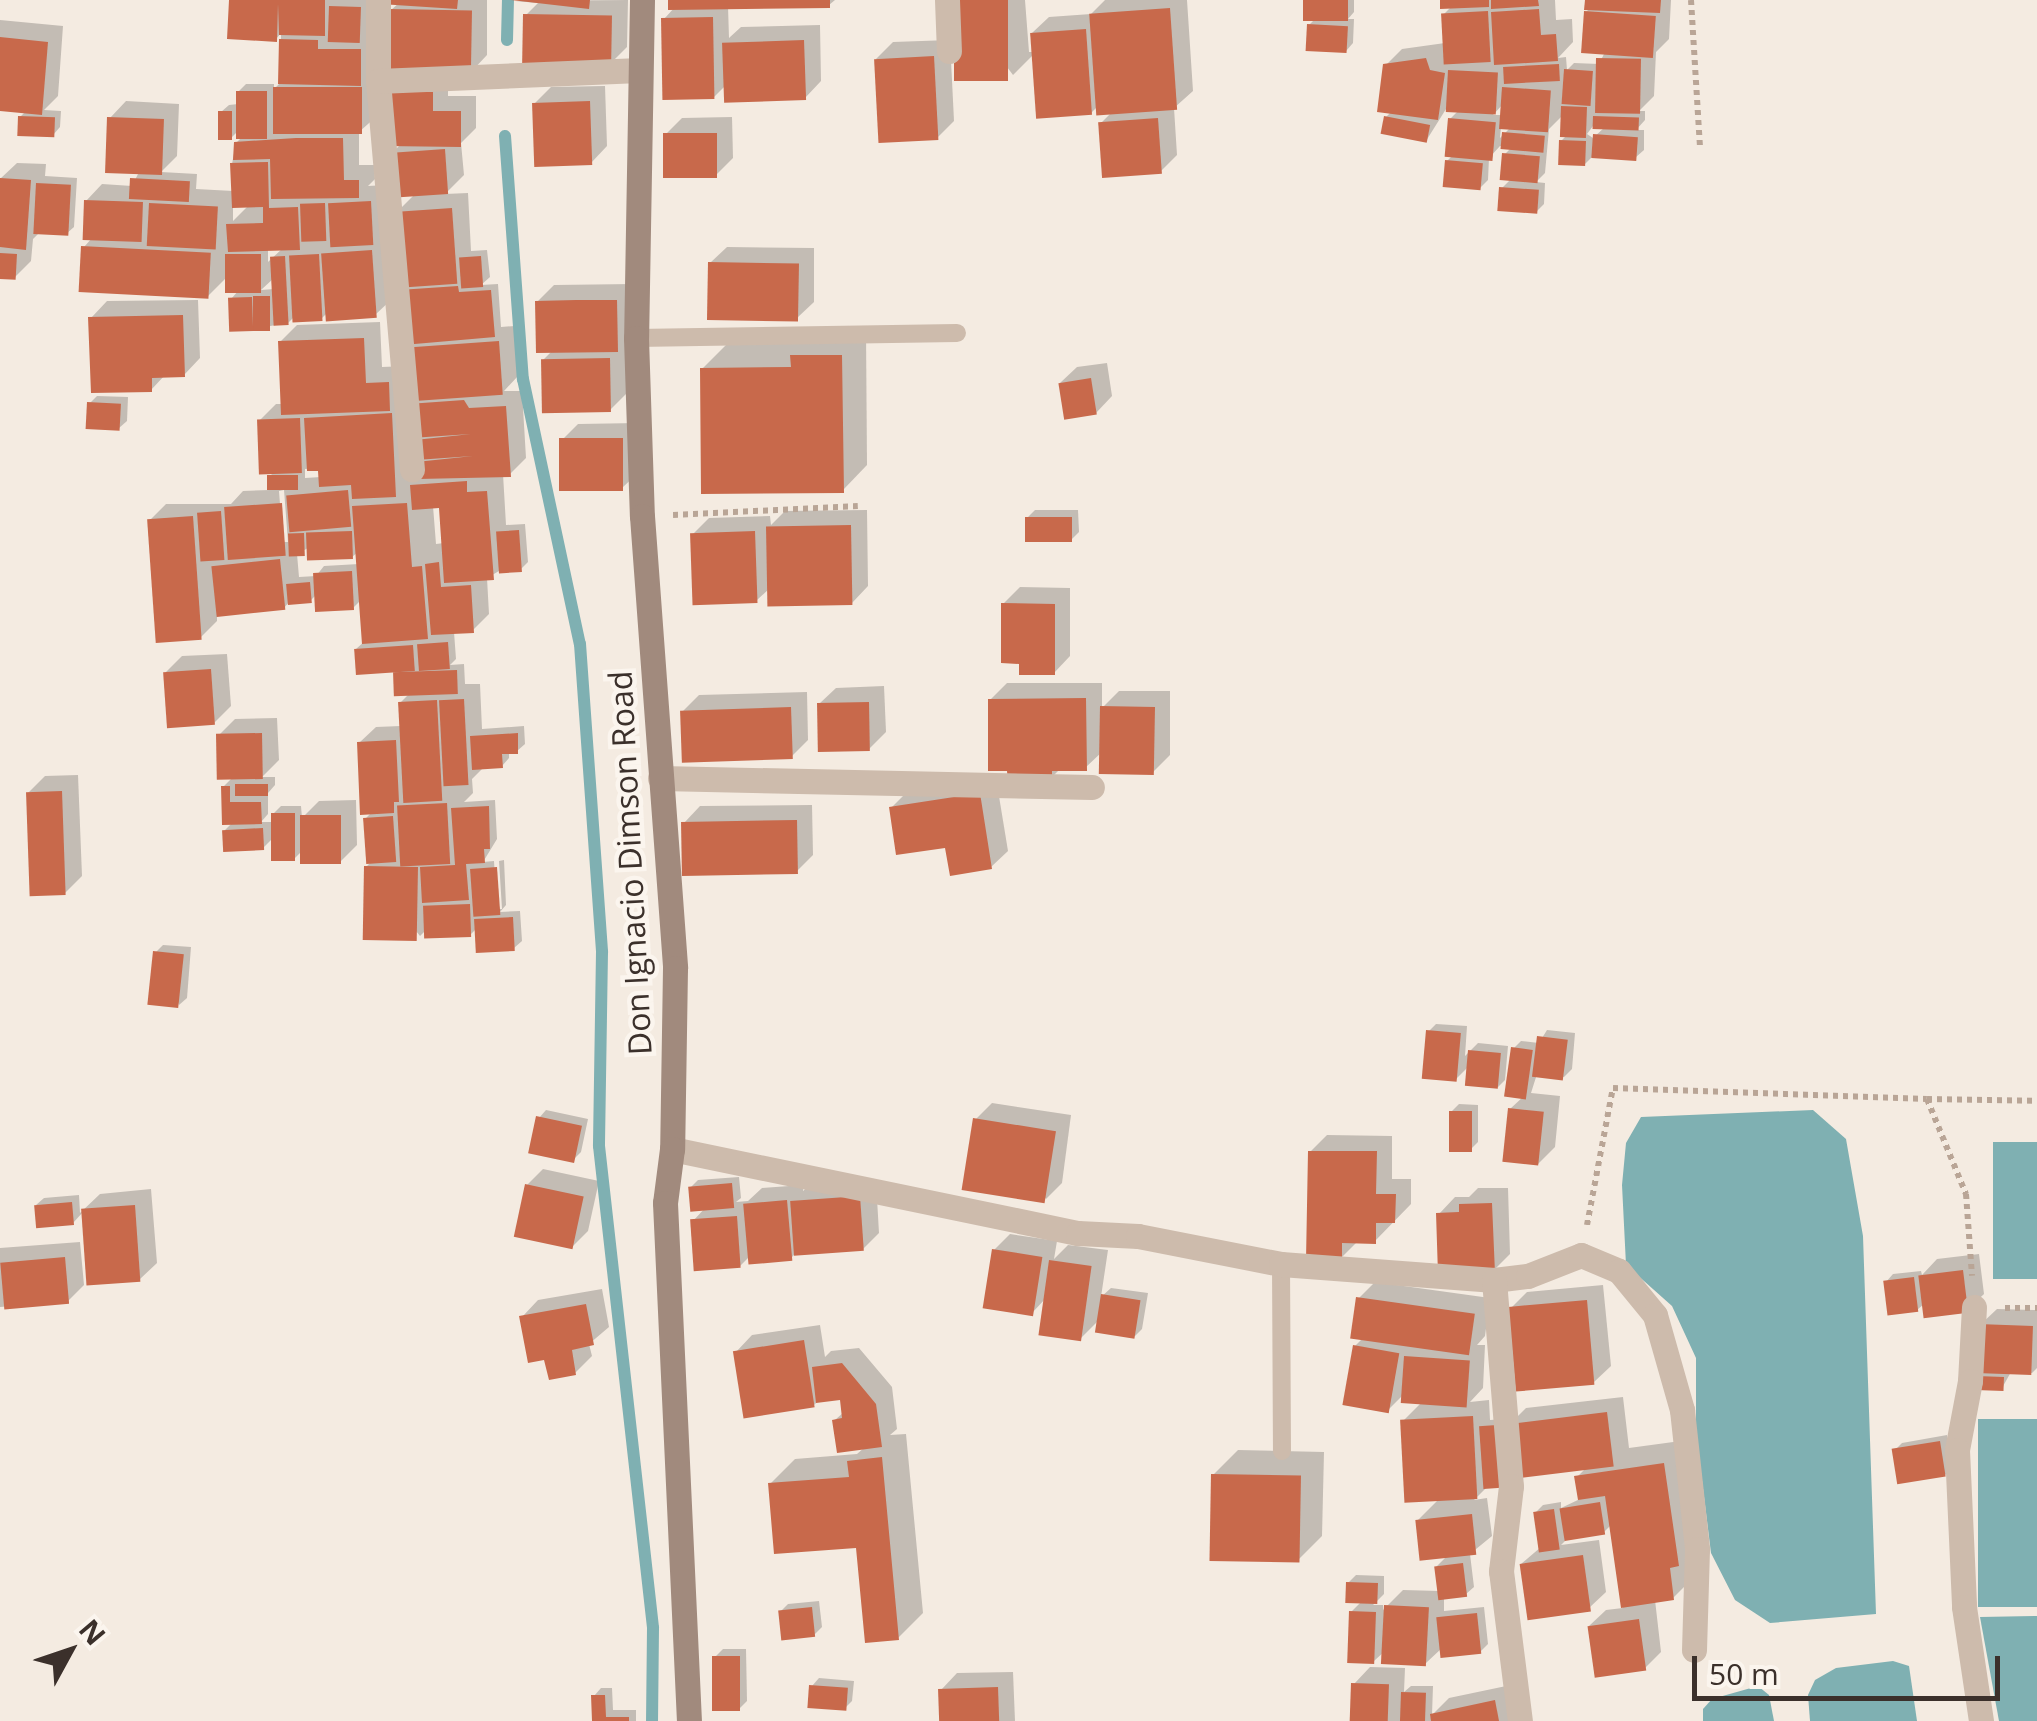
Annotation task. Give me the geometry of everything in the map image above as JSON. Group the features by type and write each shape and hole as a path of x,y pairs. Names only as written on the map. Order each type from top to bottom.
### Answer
{"street":[{"path":"378,0 378,81 412,470"},
{"name":"Don Ignacio Dimson Road","path":"642,0 636,338 642,516 675,968 672,1149 664,1202 689,1721"},
{"path":"946,0 949,51"},
{"path":"378,81 640,70"},
{"path":"660,778 1092,787"},
{"path":"672,1149 1078,1233 1138,1236 1281,1264 1494,1280 1528,1276 1582,1256 1619,1270 1655,1315 1682,1410 1697,1548 1694,1650"},
{"path":"1494,1280 1511,1486 1502,1572 1520,1721"},
{"path":"1974,1307 1970,1381 1957,1450 1964,1607 1981,1721"}],"lane":[{"path":"636,338 957,332"},
{"path":"1281,1264 1282,1451"}],"path":[{"path":"1691,0 1700,146"},
{"path":"642,516 858,506"},
{"path":"1582,1256 1613,1088 2037,1101"},
{"path":"1927,1099 1966,1194 1974,1307 2037,1308"}],"water":[{"path":"1813,1110 1846,1139 1863,1236 1876,1614 1770,1623 1735,1600 1711,1553 1696,1432 1696,1358 1672,1306 1626,1265 1622,1185 1626,1143 1641,1117"},
{"path":"1993,1142 2037,1142 2037,1279 1993,1279"},
{"path":"1978,1419 2037,1419 2037,1607 1978,1607"},
{"path":"2037,1616 2037,1721 1999,1721 1980,1617"},
{"path":"1893,1661 1909,1666 1917,1721 1810,1721 1808,1695 1815,1680 1836,1668"},
{"path":"1758,1686 1769,1695 1774,1721 1703,1721 1703,1709 1712,1699"}],"building":[{"path":"229,0 325,0 325,36 279,35 278,4 277,42 227,39"},
{"path":"380,0 458,0 457,9 380,4"},
{"path":"511,0 590,0 589,9"},
{"path":"668,0 830,0 830,8 668,10"},
{"path":"954,0 1008,0 1008,81 954,81"},
{"path":"1303,0 1348,0 1348,21 1303,21"},
{"path":"1440,0 1489,0 1489,7 1440,9"},
{"path":"1491,0 1538,0 1539,6 1491,9"},
{"path":"1585,0 1661,0 1660,13 1584,10"},
{"path":"329,6 361,7 360,43 328,42"},
{"path":"1170,8 1177,110 1096,115 1089,14"},
{"path":"389,9 472,10 471,78 388,77"},
{"path":"1539,9 1541,35 1556,34 1558,61 1494,65 1491,12"},
{"path":"1488,11 1491,62 1444,64 1441,13"},
{"path":"1584,11 1656,16 1653,58 1581,53"},
{"path":"523,14 612,16 611,66 522,64"},
{"path":"713,17 714,99 662,100 661,18"},
{"path":"1307,24 1348,26 1347,53 1306,51"},
{"path":"1086,29 1092,115 1036,119 1030,33"},
{"path":"0,37 48,42 42,115 0,111"},
{"path":"279,39 318,40 318,49 361,49 361,86 278,84"},
{"path":"804,40 806,100 724,103 722,43"},
{"path":"934,56 938,140 878,143 874,59"},
{"path":"1426,58 1430,70 1445,73 1438,120 1377,112 1383,64"},
{"path":"1596,58 1641,59 1640,114 1595,113"},
{"path":"1559,64 1560,81 1504,84 1503,67"},
{"path":"1564,69 1593,71 1590,106 1562,104"},
{"path":"1448,70 1498,73 1496,115 1446,112"},
{"path":"273,87 362,87 362,134 273,134"},
{"path":"1502,87 1551,90 1548,132 1499,129"},
{"path":"236,91 267,91 267,139 236,139"},
{"path":"385,92 433,92 433,111 461,111 461,147 385,146"},
{"path":"590,101 592,165 534,167 532,103"},
{"path":"1561,106 1587,107 1586,138 1560,137"},
{"path":"218,111 232,111 232,140 218,140"},
{"path":"18,116 55,117 54,137 17,136"},
{"path":"1384,116 1430,125 1427,143 1381,134"},
{"path":"1593,116 1639,118 1639,131 1593,129"},
{"path":"107,117 164,119 162,175 105,173"},
{"path":"1158,118 1162,174 1102,178 1098,122"},
{"path":"1448,118 1496,122 1492,161 1445,157"},
{"path":"1502,132 1545,136 1543,153 1501,149"},
{"path":"663,133 717,133 717,178 663,178"},
{"path":"1593,134 1638,137 1636,161 1591,158"},
{"path":"343,138 344,180 359,180 359,198 271,199 270,159 233,160 234,142"},
{"path":"1559,140 1586,141 1585,166 1558,165"},
{"path":"445,149 448,194 392,198 389,153"},
{"path":"1502,153 1540,156 1538,183 1500,180"},
{"path":"1445,160 1483,163 1481,190 1443,187"},
{"path":"268,162 269,208 298,207 300,250 228,252 226,224 263,223 263,207 232,208 230,163"},
{"path":"0,178 31,180 26,250 0,247"},
{"path":"130,178 190,181 189,202 129,199"},
{"path":"36,183 71,185 68,236 33,234"},
{"path":"1499,187 1539,190 1537,214 1497,211"},
{"path":"84,200 143,202 142,242 83,240"},
{"path":"371,201 373,245 330,247 328,203"},
{"path":"149,203 218,207 216,250 147,246"},
{"path":"325,203 326,241 301,242 300,204"},
{"path":"452,208 457,284 399,288 394,212"},
{"path":"81,246 211,253 208,299 79,292"},
{"path":"372,250 377,318 326,321 321,254"},
{"path":"0,253 17,254 16,280 0,279"},
{"path":"225,254 261,254 261,293 225,293"},
{"path":"319,254 323,321 293,322 289,256"},
{"path":"285,256 289,325 274,326 270,257"},
{"path":"481,256 483,287 461,288 459,258"},
{"path":"708,262 799,264 798,322 707,320"},
{"path":"458,286 459,292 491,290 495,337 403,345 399,290"},
{"path":"253,296 270,296 270,331 253,331"},
{"path":"252,297 253,331 229,332 228,298"},
{"path":"617,300 618,352 536,353 535,301"},
{"path":"183,315 185,377 152,378 152,392 91,393 88,317"},
{"path":"364,338 366,383 389,382 390,411 281,415 278,341"},
{"path":"499,341 503,395 408,401 404,348"},
{"path":"790,355 842,355 844,493 701,494 700,368 791,367"},
{"path":"610,358 611,412 542,413 541,359"},
{"path":"1091,378 1097,415 1064,420 1058,383"},
{"path":"464,400 469,408 506,406 511,477 418,479 416,462 473,456 416,460 415,440 471,434 411,438 408,404"},
{"path":"87,402 121,404 120,431 86,429"},
{"path":"392,413 396,497 352,499 351,485 319,487 318,471 307,471 304,418"},
{"path":"300,418 302,473 259,474 257,420"},
{"path":"559,438 623,438 623,491 559,491"},
{"path":"267,475 298,475 298,490 267,490"},
{"path":"467,481 467,492 487,491 494,580 444,583 439,508 412,510 410,485"},
{"path":"348,490 351,527 289,532 286,495"},
{"path":"282,503 286,556 228,560 224,507"},
{"path":"407,503 412,567 422,566 428,639 362,644 352,506"},
{"path":"221,511 224,560 200,562 197,513"},
{"path":"193,516 202,640 156,643 147,519"},
{"path":"1025,517 1072,517 1072,542 1025,542"},
{"path":"851,525 852,605 767,606 766,526"},
{"path":"519,530 522,572 499,574 496,532"},
{"path":"352,531 353,559 307,561 306,533"},
{"path":"755,531 758,603 693,605 690,533"},
{"path":"304,533 305,556 289,557 288,534"},
{"path":"280,559 285,610 217,617 211,566"},
{"path":"439,562 441,587 471,585 474,633 431,635 425,564"},
{"path":"352,571 354,610 315,612 313,573"},
{"path":"310,582 312,603 288,605 286,584"},
{"path":"1001,603 1055,604 1055,675 1019,675 1019,664 1001,663"},
{"path":"448,642 450,669 419,671 417,644"},
{"path":"413,645 415,671 356,675 354,649"},
{"path":"211,669 215,725 167,728 163,672"},
{"path":"457,670 458,694 394,696 393,672"},
{"path":"1086,698 1087,771 1052,771 1052,780 1008,781 1007,771 988,771 988,699"},
{"path":"464,699 469,785 444,786 439,700"},
{"path":"437,700 442,801 403,803 398,702"},
{"path":"869,702 870,751 818,752 817,703"},
{"path":"1100,706 1155,707 1154,775 1099,774"},
{"path":"791,707 793,759 682,763 680,711"},
{"path":"262,733 263,779 217,780 216,734"},
{"path":"518,733 518,754 502,754 503,768 472,770 470,736"},
{"path":"396,740 399,802 394,802 394,813 360,815 357,742"},
{"path":"235,784 268,784 268,796 235,796"},
{"path":"221,786 230,786 230,802 261,802 262,824 222,825"},
{"path":"62,791 66,895 30,896 26,792"},
{"path":"980,793 992,869 950,876 945,848 896,855 889,807"},
{"path":"447,803 450,864 400,867 397,806"},
{"path":"489,806 490,849 484,849 485,863 466,864 469,900 422,903 420,867 455,865 451,808"},
{"path":"271,813 295,813 295,861 271,861"},
{"path":"300,815 341,815 341,864 300,864"},
{"path":"393,816 396,862 366,864 363,818"},
{"path":"797,820 798,874 682,876 681,822"},
{"path":"263,828 264,850 223,852 222,830"},
{"path":"364,866 418,867 417,941 363,940"},
{"path":"497,867 500,915 473,917 470,869"},
{"path":"470,904 471,937 424,939 423,906"},
{"path":"513,917 515,951 476,953 474,919"},
{"path":"153,951 184,954 178,1008 147,1005"},
{"path":"1426,1030 1461,1033 1457,1082 1422,1079"},
{"path":"1537,1036 1568,1040 1563,1080 1532,1077"},
{"path":"1511,1047 1533,1050 1526,1100 1504,1097"},
{"path":"1468,1050 1501,1053 1498,1089 1465,1086"},
{"path":"1508,1108 1544,1112 1538,1165 1502,1162"},
{"path":"1449,1111 1472,1111 1472,1152 1449,1152"},
{"path":"536,1116 582,1126 574,1163 528,1153"},
{"path":"973,1118 1056,1131 1045,1203 962,1190"},
{"path":"1308,1151 1377,1151 1376,1194 1396,1194 1395,1223 1376,1223 1376,1244 1342,1243 1342,1260 1306,1260"},
{"path":"732,1183 734,1208 690,1212 688,1187"},
{"path":"525,1184 584,1196 572,1249 514,1237"},
{"path":"860,1196 864,1251 794,1256 790,1201"},
{"path":"787,1200 792,1261 748,1265 743,1204"},
{"path":"72,1202 74,1225 36,1228 34,1205"},
{"path":"1492,1203 1495,1273 1438,1274 1436,1213 1459,1212 1459,1204"},
{"path":"135,1205 140,1282 87,1286 81,1209"},
{"path":"737,1216 741,1268 694,1271 690,1219"},
{"path":"992,1249 1042,1257 1033,1316 983,1308"},
{"path":"65,1257 69,1304 4,1309 0,1263"},
{"path":"1049,1260 1092,1266 1081,1341 1038,1335"},
{"path":"1963,1270 1968,1313 1924,1318 1918,1275"},
{"path":"1914,1277 1918,1312 1887,1316 1883,1281"},
{"path":"1101,1294 1141,1300 1134,1339 1095,1333"},
{"path":"1356,1297 1475,1314 1469,1355 1350,1339"},
{"path":"1587,1300 1594,1385 1516,1392 1508,1307"},
{"path":"586,1304 594,1345 572,1350 576,1375 549,1380 544,1360 528,1363 519,1316"},
{"path":"1978,1324 2033,1326 2031,1375 1976,1373"},
{"path":"804,1340 815,1407 744,1418 733,1351"},
{"path":"1353,1345 1399,1353 1389,1413 1342,1405"},
{"path":"1404,1356 1470,1361 1467,1407 1401,1403"},
{"path":"842,1363 876,1404 882,1447 837,1453 832,1420 842,1418 840,1400 816,1403 812,1367"},
{"path":"1976,1376 2004,1377 2003,1391 1976,1390"},
{"path":"1607,1412 1614,1467 1512,1479 1506,1424"},
{"path":"1473,1416 1477,1499 1404,1503 1400,1420"},
{"path":"1497,1425 1501,1488 1483,1489 1479,1426"},
{"path":"1940,1441 1946,1477 1897,1484 1892,1449"},
{"path":"882,1457 899,1640 865,1643 856,1548 774,1554 768,1483 849,1477 847,1461"},
{"path":"1664,1463 1679,1566 1670,1568 1674,1600 1621,1608 1605,1496 1578,1500 1574,1476"},
{"path":"1211,1474 1301,1476 1299,1563 1209,1561"},
{"path":"1600,1502 1605,1535 1565,1541 1560,1508"},
{"path":"1554,1509 1560,1550 1539,1553 1533,1512"},
{"path":"1472,1514 1476,1555 1420,1561 1415,1520"},
{"path":"1583,1555 1591,1611 1528,1620 1520,1564"},
{"path":"1463,1563 1467,1597 1438,1600 1434,1567"},
{"path":"1346,1582 1378,1583 1377,1604 1345,1603"},
{"path":"1384,1605 1429,1607 1426,1666 1381,1664"},
{"path":"812,1607 815,1637 781,1640 778,1611"},
{"path":"1349,1611 1376,1612 1374,1664 1347,1663"},
{"path":"1477,1613 1481,1654 1441,1658 1436,1617"},
{"path":"1639,1619 1646,1670 1595,1678 1588,1626"},
{"path":"712,1656 740,1656 740,1711 712,1711"},
{"path":"1351,1683 1389,1684 1388,1721 1350,1721"},
{"path":"809,1685 848,1688 846,1711 807,1708"},
{"path":"998,1687 999,1721 939,1721 938,1689"},
{"path":"1401,1692 1426,1693 1425,1721 1400,1721"},
{"path":"591,1695 605,1695 606,1717 629,1717 629,1721 592,1721"},
{"path":"1495,1700 1499,1721 1431,1721 1430,1714"}],"waterway":[{"path":"507,40 508,0"},
{"path":"505,136 523,379 580,644 602,952 599,1146 653,1628 652,1721"}]}
